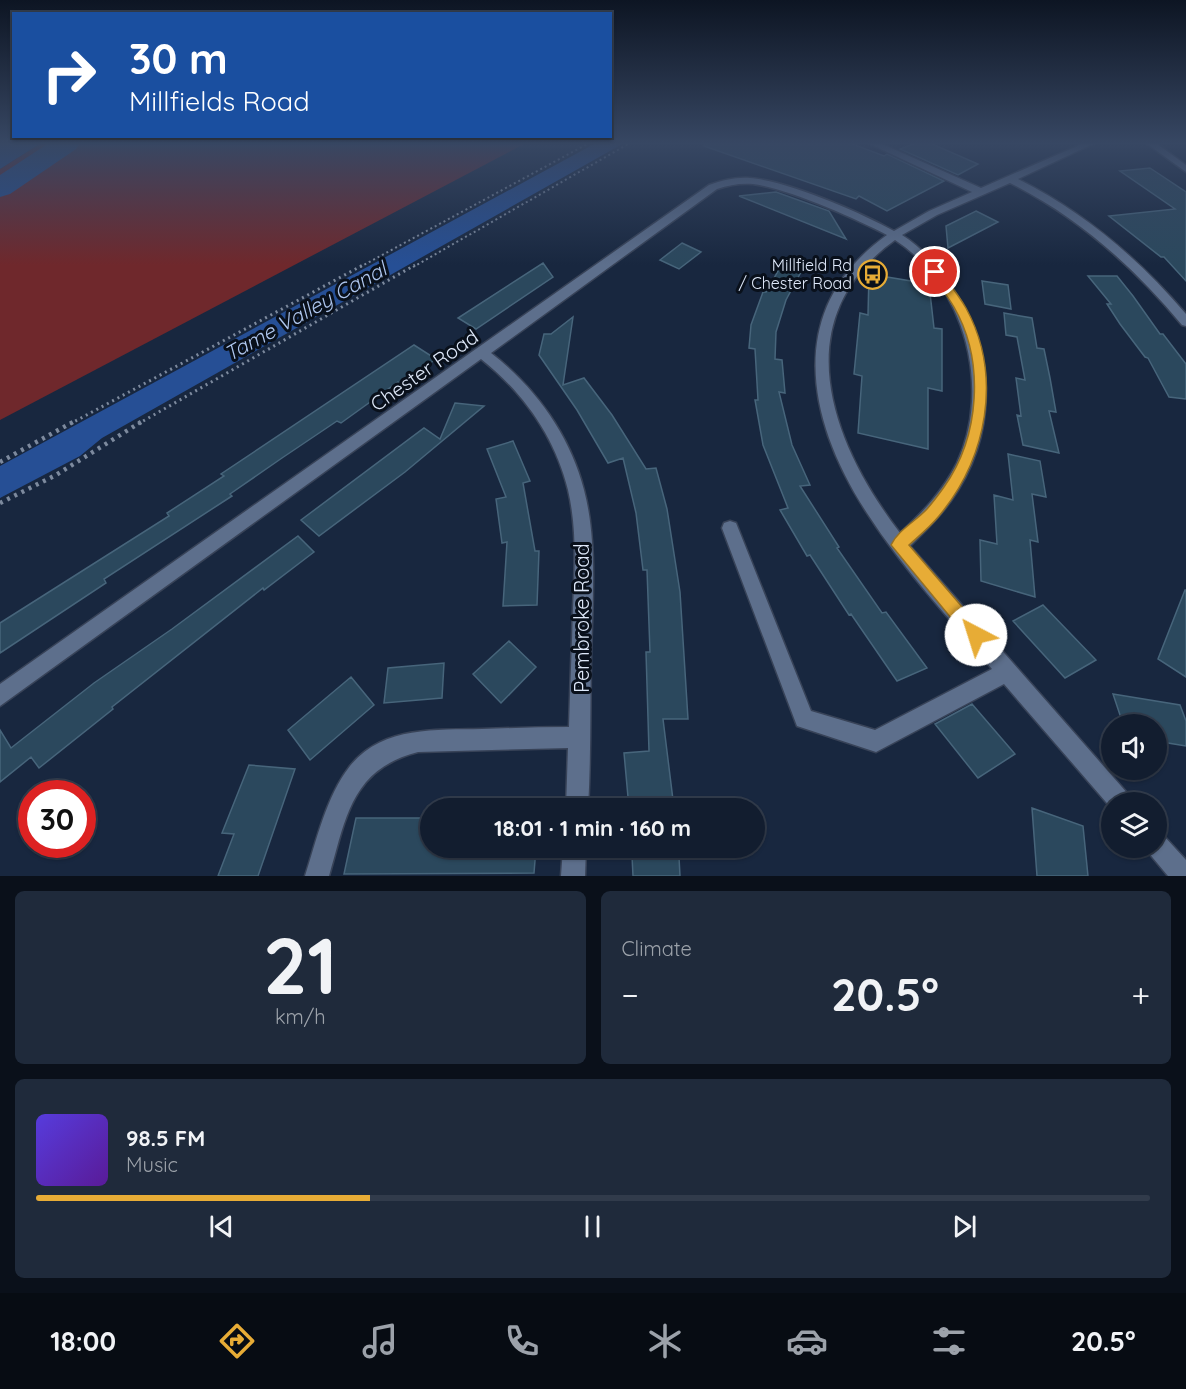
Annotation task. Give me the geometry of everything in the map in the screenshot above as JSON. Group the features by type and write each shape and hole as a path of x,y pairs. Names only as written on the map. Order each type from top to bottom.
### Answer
{"street":[{"name":"Chester Road","path":"0,696 720,184"},
{"name":"Chester Road","path":"770,184 894,235 921,255 949,290 960,308 976,347 981,392 978,424 964,464 951,489 933,513 899,545"},
{"path":"963,184 981,192"},
{"path":"998,184 933,213 894,235 864,259 842,285 827,318 822,357 827,404 845,459 860,489 899,545 1111,792"},
{"path":"1023,184 1079,218 1146,276 1186,322"},
{"name":"Pembroke Road","path":"482,353 508,373 534,402 558,442 576,490 584,555 577,798"},
{"path":"730,528 804,719 876,741 1006,672"},
{"path":"317,876 343,796 353,778 366,763 383,751 400,744 418,741 580,737"},
{"path":"1167,857 1184,876"},
{"path":"573,876 574,858"}],"path":[{"path":"0,462 514,184"},
{"path":"0,503 26,492 108,441 558,184"}],"shaded area":[{"path":"0,184 448,184 0,420"}],"water":[{"name":"Tame Valley Canal","path":"521,184 552,184 102,438 80,456 0,498 0,466"}],"building":[{"path":"813,184 939,184 887,211 859,196 856,199"},
{"path":"1139,184 1174,184 1186,192 1186,281 1164,257 1109,216 1175,209"},
{"path":"776,192 829,211 846,239 739,196"},
{"path":"976,211 998,222 948,248 946,226"},
{"path":"682,243 701,252 679,269 660,260"},
{"path":"543,263 553,277 476,329 458,318"},
{"path":"781,266 801,272 786,300 776,332 775,359 782,360 785,393 779,392 792,445 810,485 800,486 839,547 837,548 882,613 886,612 927,668 897,681 851,614 849,615 810,555 807,556 780,510 788,508 763,445 755,400 758,400 755,349 749,348 751,325 763,292 766,292"},
{"path":"869,274 929,284 934,328 942,329 942,391 928,388 928,449 858,433 862,376 854,374 860,313 868,315"},
{"path":"1088,276 1117,276 1133,296 1160,334 1163,334 1186,364 1186,399 1169,397 1148,358 1120,324 1107,304 1111,304"},
{"path":"982,281 1008,285 1011,309 985,304"},
{"path":"1004,313 1032,318 1037,348 1044,349 1050,378 1056,412 1049,411 1059,453 1023,445 1017,415 1021,416 1016,378 1025,380 1017,337 1006,335"},
{"path":"573,317 563,385 584,378 612,415 646,469 656,468 667,509 680,592 688,719 663,719 673,798 628,798 624,753 649,751 646,652 650,652 647,570 643,570 636,513 623,458 608,463 577,410 539,355 544,334 551,334"},
{"path":"414,345 436,359 400,384 398,382 341,423 337,421 282,458 230,494 232,496 104,579 106,583 0,653 0,623 169,516 167,513 224,476 221,474"},
{"path":"455,403 484,406 405,472 319,536 301,520 424,428 440,439"},
{"path":"513,441 530,481 523,483 535,551 539,551 537,605 503,606 507,542 502,543 496,499 506,497 487,449"},
{"path":"1008,454 1040,461 1046,497 1032,494 1038,542 1030,540 1035,597 981,581 980,540 997,544 994,495 1013,500"},
{"path":"298,536 314,552 264,590 263,588 112,707 113,709 39,768 31,757 0,782 0,730 11,748 94,683"},
{"path":"1186,590 1186,677 1158,659"},
{"path":"1043,605 1096,660 1065,678 1013,621"},
{"path":"509,641 536,667 501,703 473,674"},
{"path":"444,663 442,698 384,703 388,668"},
{"path":"351,677 374,705 310,760 288,730"},
{"path":"1113,694 1180,705 1186,721 1186,746 1167,743 1167,714 1120,714"},
{"path":"972,704 1015,754 978,778 935,724"},
{"path":"249,765 295,769 258,876 218,876 234,834 222,833"},
{"path":"1032,808 1083,826 1088,876 1037,876"},
{"path":"356,818 420,818 420,858 535,858 534,873 344,874"},
{"path":"632,858 679,858 680,876 633,876"}],"waterway":[{"path":"0,188 6,184"}],"place":[{"name":"Millfield Rd / Chester Road","path":"873,274"}],"route":[{"path":"935,272 960,308 976,347 980,369 980,416 974,440 951,489 933,513 899,545 976,635"}]}
